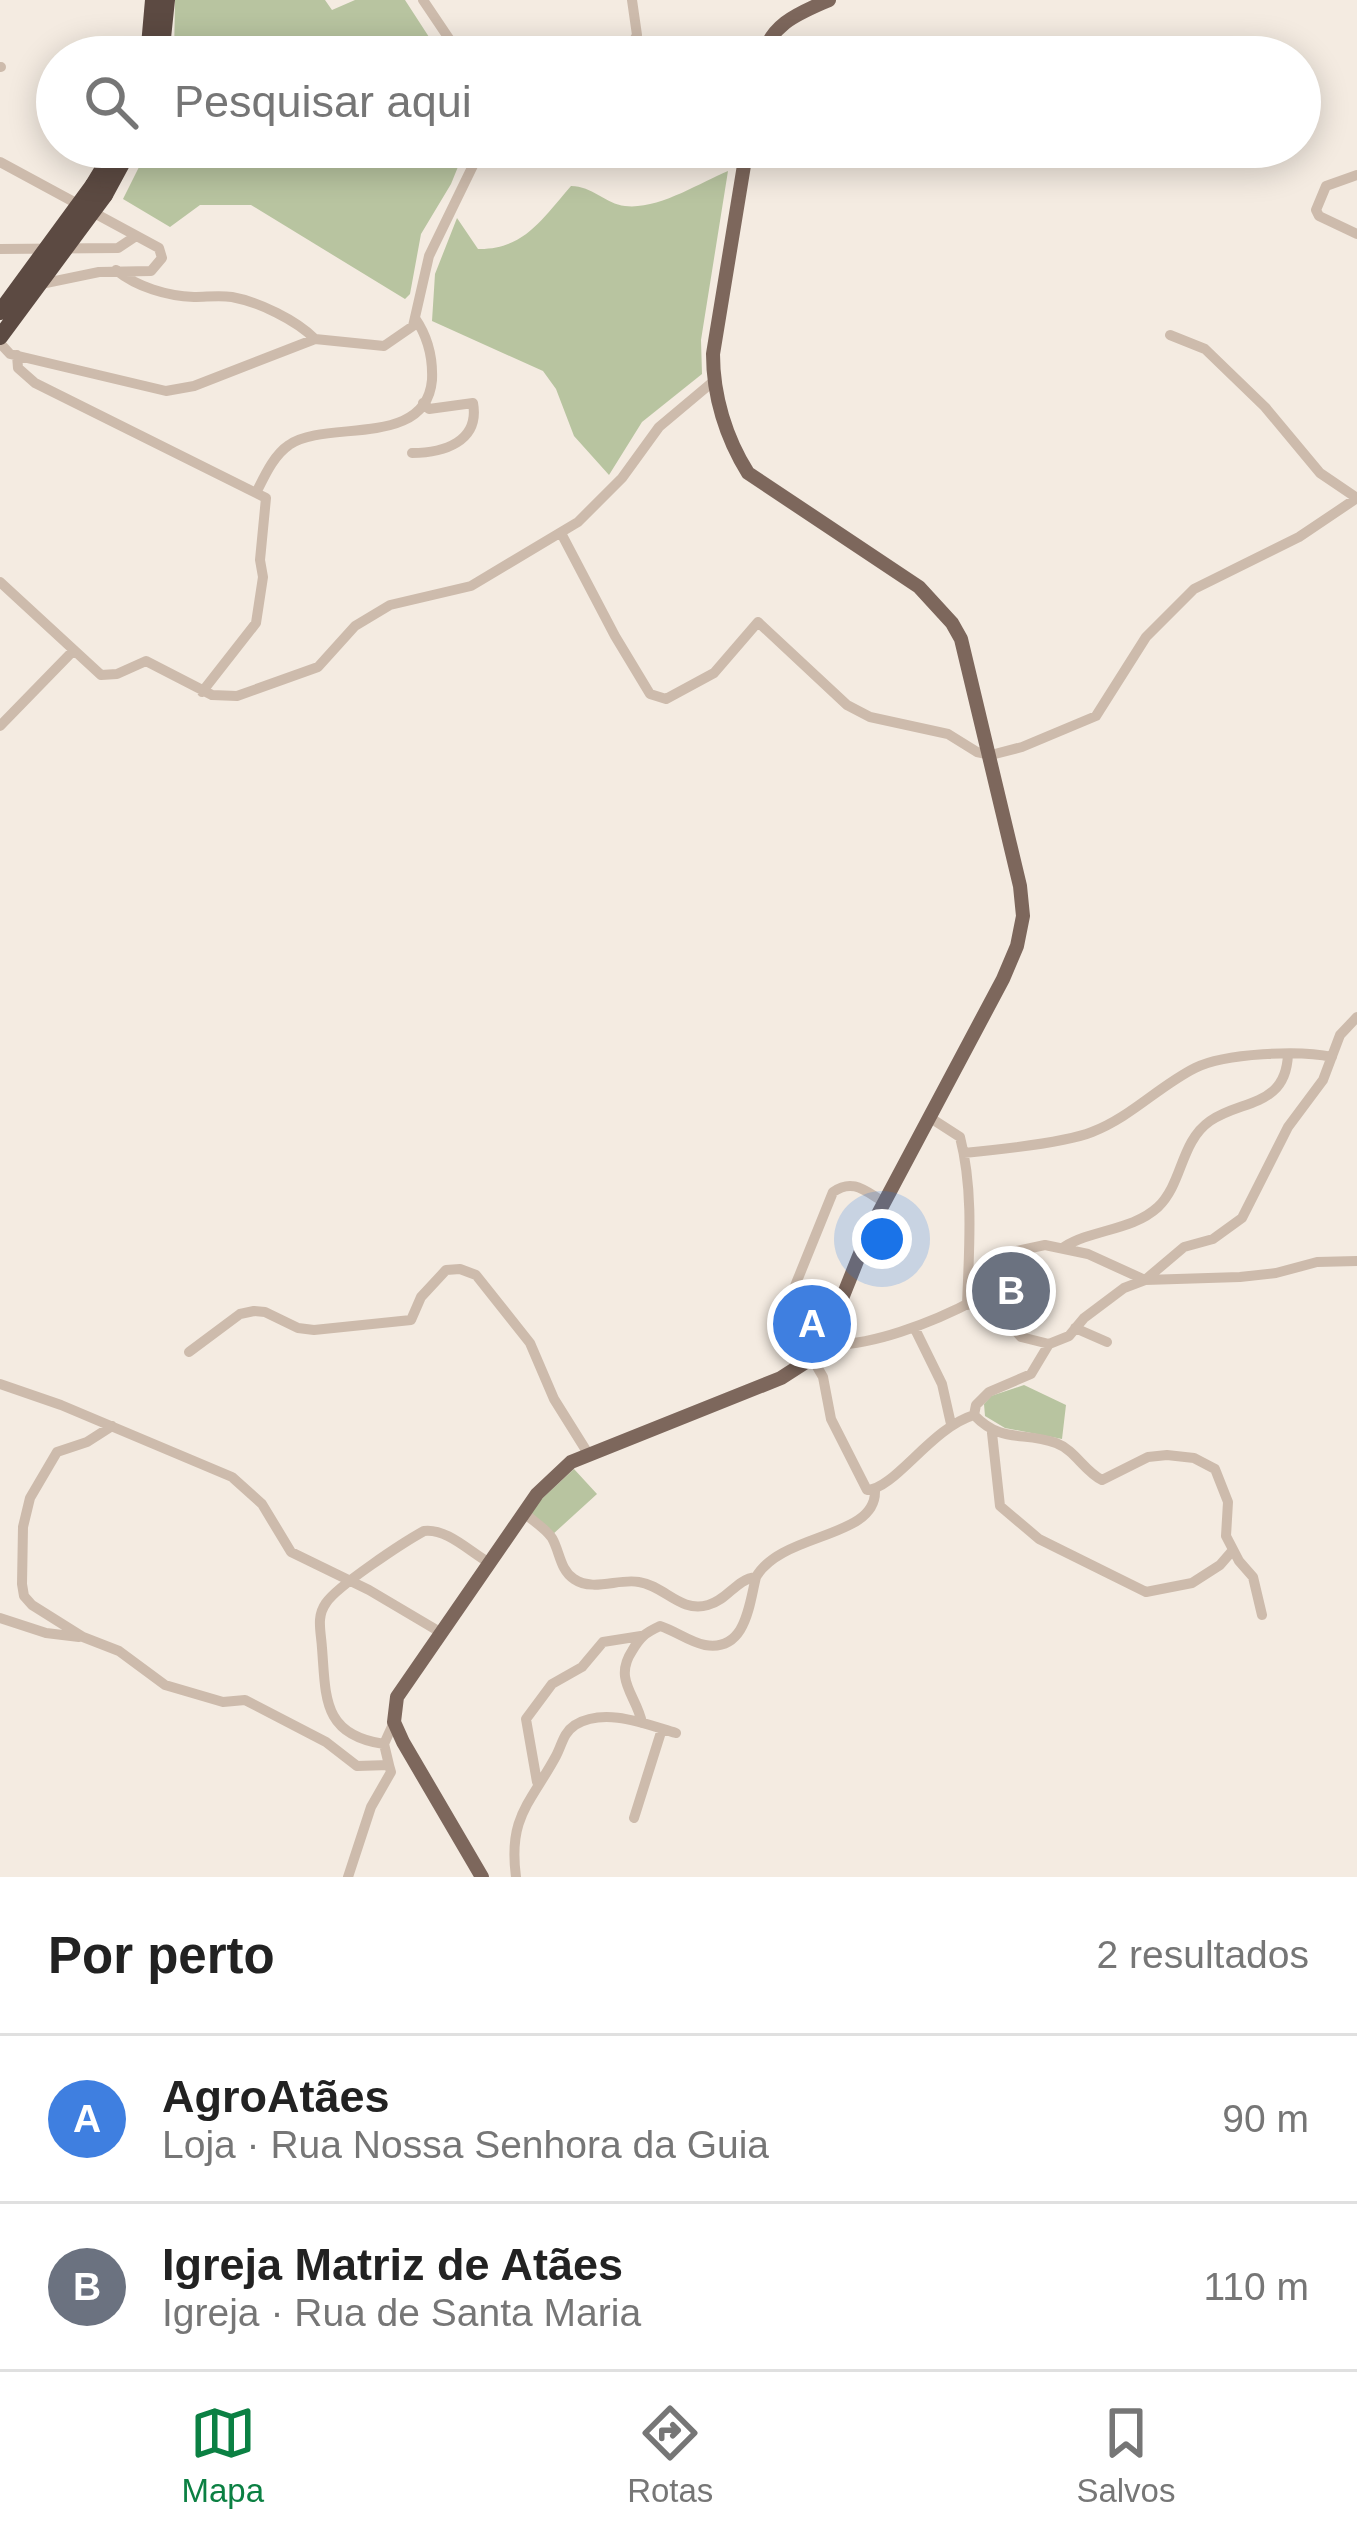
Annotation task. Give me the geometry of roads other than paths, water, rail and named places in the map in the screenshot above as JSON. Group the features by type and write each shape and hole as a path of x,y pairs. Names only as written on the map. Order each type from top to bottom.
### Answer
{"highway":[{"path":"150,36 154,0"},
{"path":"163,36 166,0"},
{"path":"5,349 108,168"},
{"path":"0,312 115,168"}],"main road":[{"path":"771,36 778,27 829,0"},
{"path":"482,1877 394,1722 397,1696 488,1562 556,1475 589,1455 782,1378 816,1350 884,1202 1003,979 1023,916 968,658 952,623 919,587 748,473 732,448 715,380 715,328 743,168"}],"street":[{"path":"423,0 447,36"},
{"path":"632,0 636,36"},
{"path":"0,162 159,248 159,266 151,271 116,270 0,293"},
{"path":"5,349 166,391 194,386 315,339 384,346 405,334 416,318 429,256 472,168"},
{"path":"1357,175 1326,186 1316,210 1319,217 1357,234"},
{"path":"0,249 118,248 136,236"},
{"path":"116,270 141,286 193,297 234,297 305,329 315,339"},
{"path":"257,491 289,445 307,437 381,428 405,420 423,404 431,389 433,364 416,318"},
{"path":"561,533 650,694 666,699 714,673 758,622 847,705 870,717 948,734 991,755 1022,747 1096,716 1146,637 1194,589 1283,547 1357,498 1320,473 1265,407 1209,353 1170,335"},
{"path":"5,349 35,383 266,498 256,623 202,692"},
{"path":"0,582 101,675 146,662 202,692 237,696 318,667 355,626 391,605 471,586 578,522 622,478 659,427 715,380"},
{"path":"412,453 446,451 466,434 474,418 473,403 429,409 423,404"},
{"path":"0,726 73,651"},
{"path":"974,1414 951,1424 913,1455 890,1483 867,1490 831,1419 816,1350 914,1327 972,1302 993,1306 1021,1336 1048,1344 1069,1336 1124,1288 1144,1280 1184,1247 1213,1239 1242,1218 1288,1127 1323,1080 1340,1035 1357,1017"},
{"path":"964,1153 1090,1133 1196,1068 1224,1060 1311,1052 1332,1057"},
{"path":"1064,1246 1123,1226 1160,1206 1193,1138 1208,1121 1264,1100 1282,1076 1288,1054"},
{"path":"929,1117 960,1137 964,1153 972,1302"},
{"path":"782,1318 833,1192 844,1184 854,1185 884,1202"},
{"path":"972,1302 986,1262 997,1255 1045,1245 1064,1246 1144,1280 1240,1277 1317,1262 1357,1261"},
{"path":"188,1352 241,1314 254,1311 314,1330 411,1320 434,1280 446,1270 460,1270 476,1275 530,1343 554,1399 589,1455"},
{"path":"914,1327 942,1384 951,1424"},
{"path":"1075,1328 1108,1342"},
{"path":"974,1414 989,1392 1031,1374 1048,1344"},
{"path":"0,1384 232,1477 262,1504 291,1552 440,1632"},
{"path":"974,1414 992,1433 1000,1506 1039,1539 1146,1592 1192,1582 1220,1565 1233,1550"},
{"path":"112,1426 87,1442 57,1452 30,1498 23,1527 24,1597 46,1617 119,1652 165,1685 223,1702 245,1700 326,1742 357,1766 389,1765"},
{"path":"992,1433 1051,1441 1102,1480 1148,1457 1194,1458 1221,1477 1228,1502 1226,1536 1252,1577 1262,1615"},
{"path":"537,1782 526,1719 552,1684 582,1667 603,1642 641,1636 660,1627 706,1646 722,1645 737,1635 750,1615 756,1577 769,1562 791,1546 863,1519 873,1509 875,1490"},
{"path":"524,1513 550,1534 569,1577 580,1583 632,1580 651,1584 685,1606 705,1607 723,1600 747,1578 756,1577"},
{"path":"384,1744 356,1736 339,1724 325,1703 319,1619 331,1596 415,1536 434,1530 488,1562"},
{"path":"0,1618 46,1633 83,1637"},
{"path":"641,1636 625,1661 623,1677 642,1723"},
{"path":"516,1877 516,1825 537,1782 559,1752 563,1736 577,1724 617,1717 676,1733"},
{"path":"348,1877 371,1807 391,1772 384,1744 394,1722"},
{"path":"634,1819 662,1729"}],"place":[{"name":"Igreja Matriz de Atães","path":"1011,1291"},
{"name":"AgroAtães","path":"812,1324"}]}
